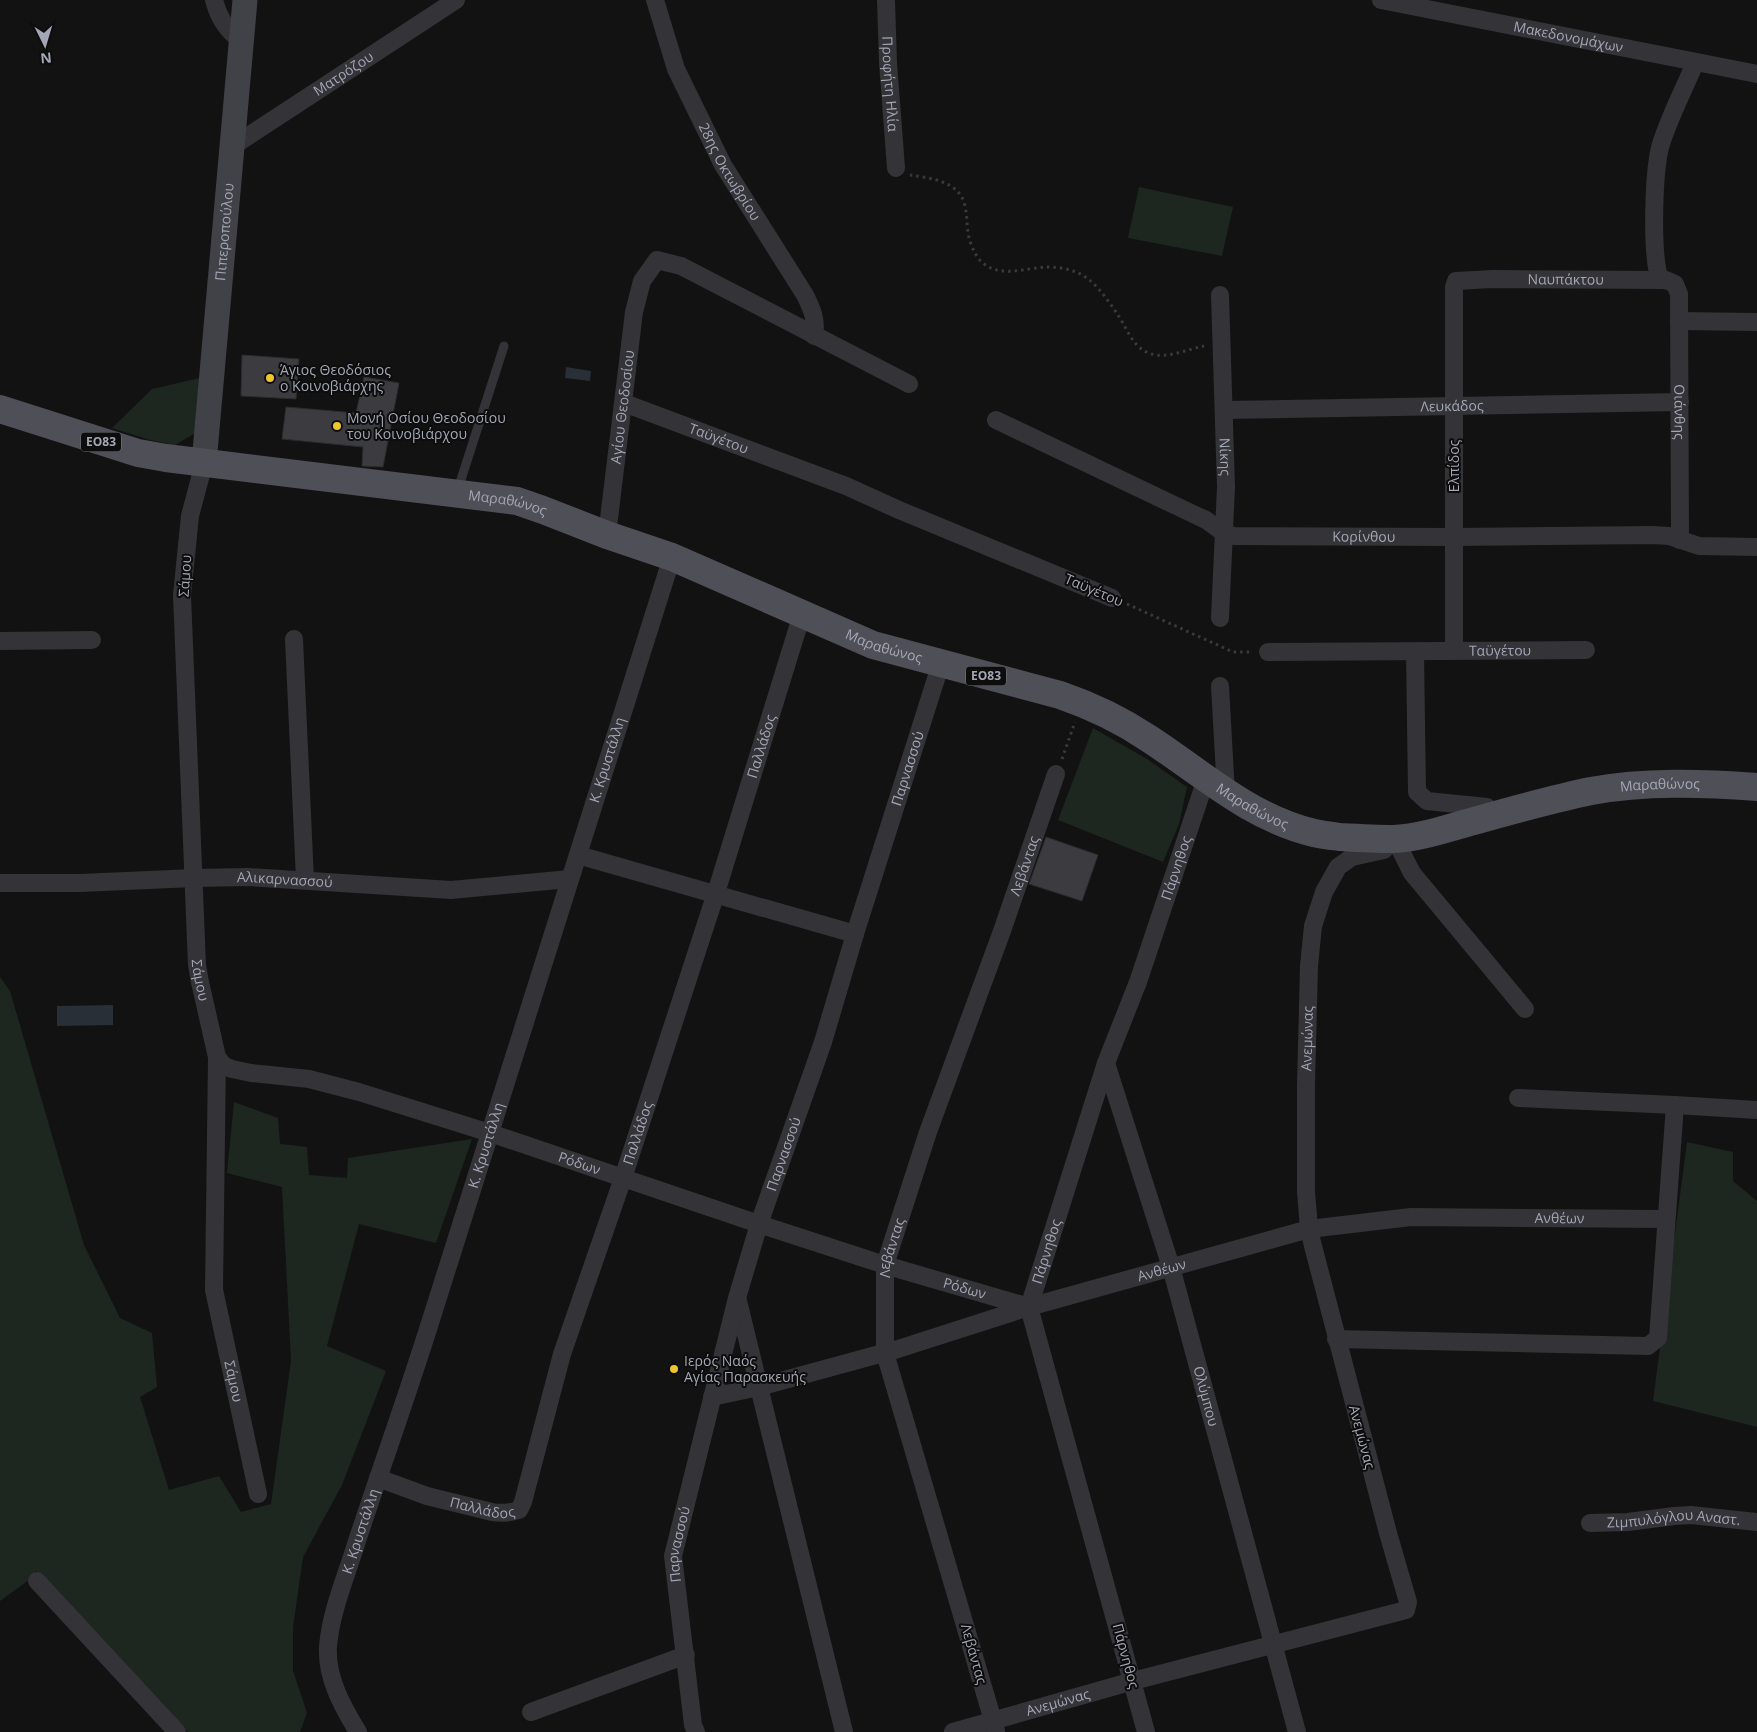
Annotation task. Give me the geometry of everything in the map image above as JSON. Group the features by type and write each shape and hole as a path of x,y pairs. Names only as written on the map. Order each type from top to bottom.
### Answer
{"main road":[{"name":"Μαραθώνος","path":"0,409 138,453 204,463 517,501 672,557 873,645 1060,695 1082,703 1116,718 1252,809 1283,824 1315,834 1354,838 1394,839 1433,832 1585,793 1626,787 1696,784 1757,788"}],"street":[{"path":"214,0 223,23 240,40"},
{"name":"Πιπεροπούλου","path":"204,463 245,0"},
{"name":"Ματρόζου","path":"233,146 456,0"},
{"name":"28ης Οκτωβρίου","path":"655,0 681,78 723,165 805,295 815,316 814,336"},
{"name":"Προφήτη Ηλία","path":"886,0 888,63 896,168"},
{"name":"Μακεδονομάχων","path":"1381,0 1757,74"},
{"name":"Οιάνθης","path":"1680,540 1679,294 1657,270 1654,243 1657,174 1661,143 1695,63"},
{"name":"Αγίου Θεοδοσίου","path":"607,535 634,312 642,281 657,260 680,266 814,336"},
{"name":"Ναυπάκτου","path":"1456,281 1486,279 1668,282"},
{"name":"Ελπίδος","path":"1454,651 1454,287 1456,281"},
{"name":"Νίκης","path":"1220,296 1226,479 1220,618"},
{"path":"1679,321 1757,322"},
{"path":"814,336 909,384"},
{"name":"Λευκάδος","path":"1224,410 1680,402"},
{"name":"Ταϋγέτου","path":"624,403 846,486 899,510 1112,598"},
{"name":"Κορίνθου","path":"996,420 1206,520 1224,533 1239,536 1454,537 1653,534 1699,546 1757,547"},
{"name":"Σάμου","path":"204,463 190,516 182,594 198,973 217,1057 214,1290 258,1494"},
{"name":"Κ. Κρυστάλλη","path":"358,1732 328,1668 328,1647 338,1601 417,1363 672,557"},
{"name":"Παλλάδος","path":"378,1478 427,1496 502,1514 519,1510 524,1502 562,1354 623,1178 716,893 802,614"},
{"path":"294,639 305,880"},
{"path":"0,640 92,640"},
{"name":"Ταϋγέτου","path":"1268,652 1586,650"},
{"path":"1415,652 1417,792 1427,801 1487,807 1492,816"},
{"name":"Παρνασσού","path":"686,1655 673,1556 737,1298 759,1224 823,1042 855,934 941,663"},
{"path":"1216,786 1220,686"},
{"name":"Λεβάντας","path":"995,1726 885,1353 885,1264 928,1132 1005,923 1056,774"},
{"name":"Πάρνηθος","path":"1146,1732 1030,1307 1106,1063 1138,982 1166,902 1216,786"},
{"path":"1394,839 1412,873 1525,1009"},
{"name":"Ανεμώνας","path":"953,1732 995,1726 1133,1681 1406,1610 1408,1602 1336,1339 1309,1229 1306,1191 1309,966 1314,926 1324,892 1338,867 1352,857 1384,850 1394,839"},
{"path":"578,855 855,934"},
{"name":"Αλικαρνασσού","path":"0,883 80,883 248,877 451,890 569,879"},
{"name":"Ρόδων","path":"217,1057 224,1066 232,1070 309,1079 359,1092 490,1133 759,1224 1030,1307"},
{"name":"Ολύμπου","path":"1106,1063 1171,1267 1297,1732"},
{"path":"1518,1098 1675,1104 1757,1110"},
{"path":"1336,1339 1648,1346 1658,1338 1675,1104"},
{"name":"Ανθέων","path":"712,1397 759,1387 885,1353 1030,1307 1309,1229 1411,1217 1666,1219"},
{"path":"737,1298 844,1732"},
{"name":"Ζιμπυλόγλου Αναστ.","path":"1590,1523 1628,1522 1690,1515 1757,1522"},
{"path":"37,1581 177,1732"},
{"path":"531,1712 686,1655 693,1725 696,1732"}],"lane":[{"path":"456,494 504,346"}],"path":[{"path":"896,168 905,174 923,176 946,184 958,191 965,205 969,240 984,265 992,269 1007,271 1055,267 1076,272 1099,289 1134,342 1140,348 1152,354 1172,354 1221,344"},
{"name":"Ταϋγέτου","path":"1112,598 1233,652 1268,652"},
{"path":"1056,774 1082,703"}],"shaded area":[{"path":"1139,187 1233,207 1222,256 1128,238"},
{"path":"566,367 591,371 590,381 565,378"},
{"path":"204,377 197,432 175,445 150,440 112,428 152,389"},
{"path":"1093,728 1147,759 1187,787 1179,824 1163,862 1058,820"},
{"path":"0,977 10,991 84,1245 120,1318 152,1333 157,1387 140,1397 169,1490 219,1476 241,1512 271,1504 291,1361 282,1187 227,1173 234,1102 278,1118 280,1144 307,1147 309,1175 347,1178 348,1158 472,1139 436,1243 359,1224 327,1346 386,1371 342,1485 303,1557 293,1627 293,1671 307,1713 300,1732 188,1732 36,1571 29,1580 0,1601"},
{"path":"113,1005 113,1025 57,1026 57,1006"},
{"path":"1687,1142 1733,1152 1733,1181 1757,1201 1757,1427 1653,1401"}],"building":[{"name":"Άγιος Θεοδόσιος ο Κοινοβιάρχης","path":"242,355 299,359 296,399 241,396"},
{"name":"Μονή Οσίου Θεοδοσίου του Κοινοβιάρχου","path":"364,377 399,383 383,467 362,466 363,447 282,439 286,407 356,413"},
{"path":"1046,837 1098,855 1082,901 1029,884"}],"place":[{"name":"Άγιος Θεοδόσιος ο Κοινοβιάρχης","path":"270,378"},
{"name":"Μονή Οσίου Θεοδοσίου του Κοινοβιάρχου","path":"337,426"},
{"name":"Ιερός Ναός Αγίας Παρασκευής","path":"674,1369"}]}
